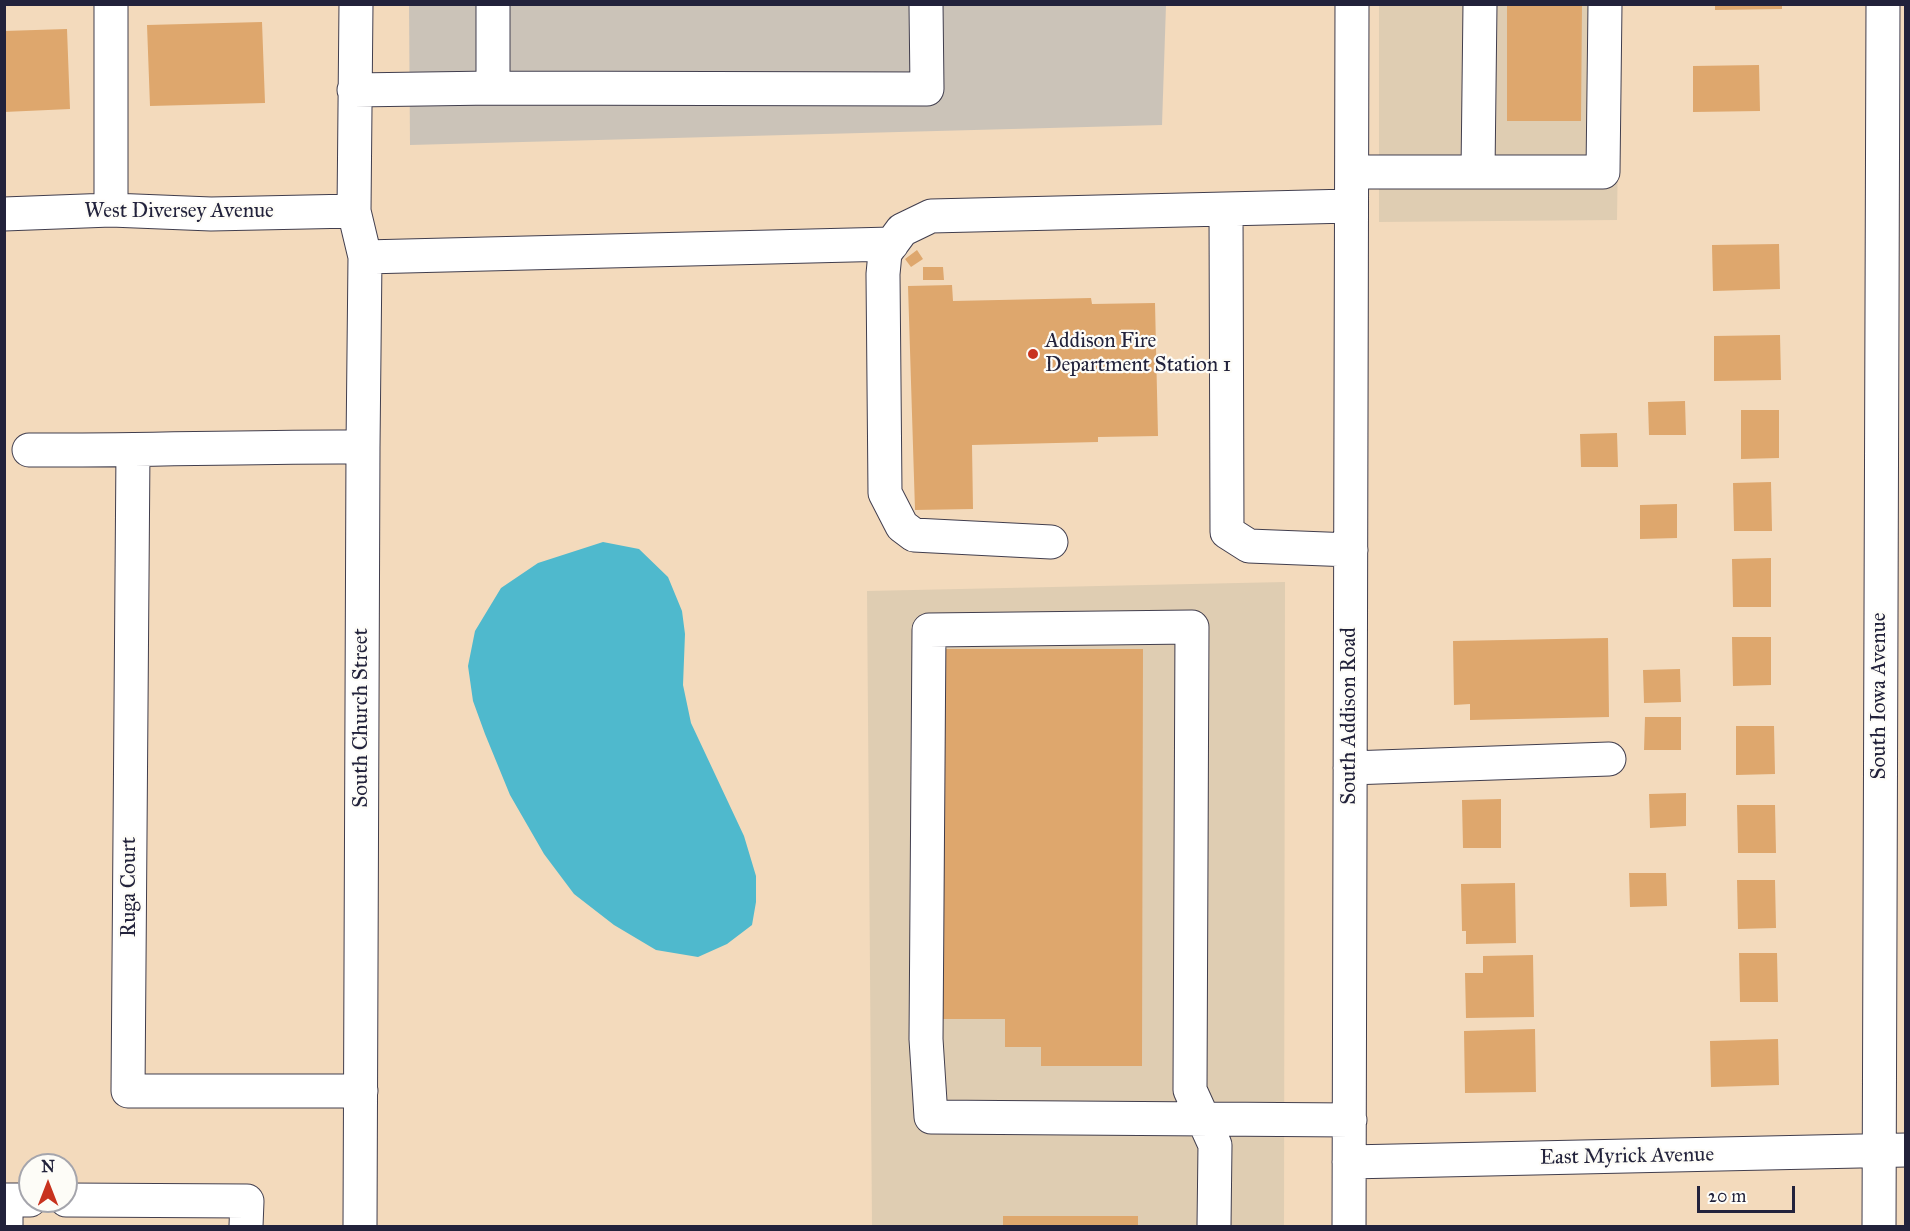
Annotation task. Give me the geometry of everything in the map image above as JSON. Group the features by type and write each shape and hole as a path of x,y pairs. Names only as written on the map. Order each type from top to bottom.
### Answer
{"street":[{"path":"111,4 111,210"},
{"name":"South Church Street","path":"356,4 354,211 365,256 360,1227"},
{"path":"492,88 494,4"},
{"path":"354,90 927,88 926,4"},
{"name":"South Addison Road","path":"1349,1227 1352,4"},
{"path":"1479,172 1480,4"},
{"path":"1353,172 1603,172 1605,4"},
{"name":"South Iowa Avenue","path":"1879,1227 1892,1151 1894,166 1883,4"},
{"path":"1051,542 914,535 902,526 885,493 883,274 885,253 902,230 931,216 1351,206"},
{"path":"1226,209 1227,532 1249,546 1351,550"},
{"name":"West Diversey Avenue","path":"4,214 111,210 210,214 354,211"},
{"path":"365,256 892,244"},
{"path":"29,450 363,447"},
{"name":"Ruga Court","path":"134,450 128,1091 361,1091"},
{"path":"1214,1227 1215,1145 1204,1120 1190,1090 1192,627 929,630 926,1039 932,1117 1204,1120 1350,1120"},
{"path":"1350,768 1609,759"},
{"name":"East Myrick Avenue","path":"1349,1162 1892,1151"},
{"path":"6,1227 6,1200 18,1200"},
{"path":"78,1200 247,1201 246,1227"}],"shaded area":[{"path":"409,5 1166,5 1162,125 410,145"},
{"path":"1379,5 1620,5 1617,220 1379,222"},
{"path":"1285,582 1284,1226 872,1226 867,591"}],"water":[{"path":"603,542 639,549 668,577 682,611 685,634 683,685 691,723 744,836 756,876 756,902 752,925 727,944 698,957 656,950 614,925 574,894 544,854 510,795 473,701 468,666 475,631 501,588 538,563"}],"building":[{"path":"1507,4 1582,4 1581,121 1507,121"},
{"path":"1715,4 1782,4 1782,9 1715,10"},
{"path":"262,22 265,103 150,106 147,25"},
{"path":"67,29 70,109 4,112 4,31"},
{"path":"1759,65 1760,111 1693,112 1693,66"},
{"path":"1779,244 1780,289 1713,291 1712,245"},
{"path":"917,250 923,259 911,267 905,259"},
{"path":"923,267 943,267 944,280 923,280"},
{"name":"Addison Fire Department Station 1","path":"952,285 953,301 1091,298 1092,304 1155,303 1158,436 1098,437 1098,442 972,445 973,509 915,510 908,286"},
{"path":"1780,335 1781,380 1714,381 1714,336"},
{"path":"1685,401 1686,435 1649,435 1648,402"},
{"path":"1741,410 1779,410 1779,458 1741,459"},
{"path":"1617,433 1618,467 1581,467 1580,434"},
{"path":"1771,482 1772,531 1734,531 1733,483"},
{"path":"1677,504 1677,538 1640,539 1640,505"},
{"path":"1771,558 1771,607 1733,607 1732,559"},
{"path":"1732,637 1771,637 1771,685 1733,686"},
{"path":"1608,638 1609,717 1470,720 1470,704 1454,705 1453,641"},
{"path":"939,649 1143,649 1142,1066 1041,1066 1041,1047 1005,1047 1005,1019 938,1019"},
{"path":"1680,669 1681,702 1644,703 1643,670"},
{"path":"1645,717 1681,717 1681,750 1644,750"},
{"path":"1736,726 1774,726 1775,774 1736,775"},
{"path":"1686,793 1686,826 1650,828 1649,794"},
{"path":"1501,799 1501,848 1463,848 1462,800"},
{"path":"1737,805 1775,805 1776,853 1738,853"},
{"path":"1629,873 1666,873 1667,906 1630,907"},
{"path":"1737,880 1775,880 1776,928 1738,929"},
{"path":"1515,883 1516,943 1466,944 1466,931 1462,931 1461,884"},
{"path":"1739,953 1777,953 1778,1002 1740,1002"},
{"path":"1533,955 1534,1017 1466,1018 1465,973 1483,973 1483,956"},
{"path":"1535,1029 1536,1092 1465,1093 1464,1031"},
{"path":"1778,1039 1779,1085 1711,1087 1710,1041"},
{"path":"1003,1216 1138,1216 1138,1226 1003,1226"}],"place":[{"name":"Addison Fire Department Station 1","path":"1033,354"}]}
